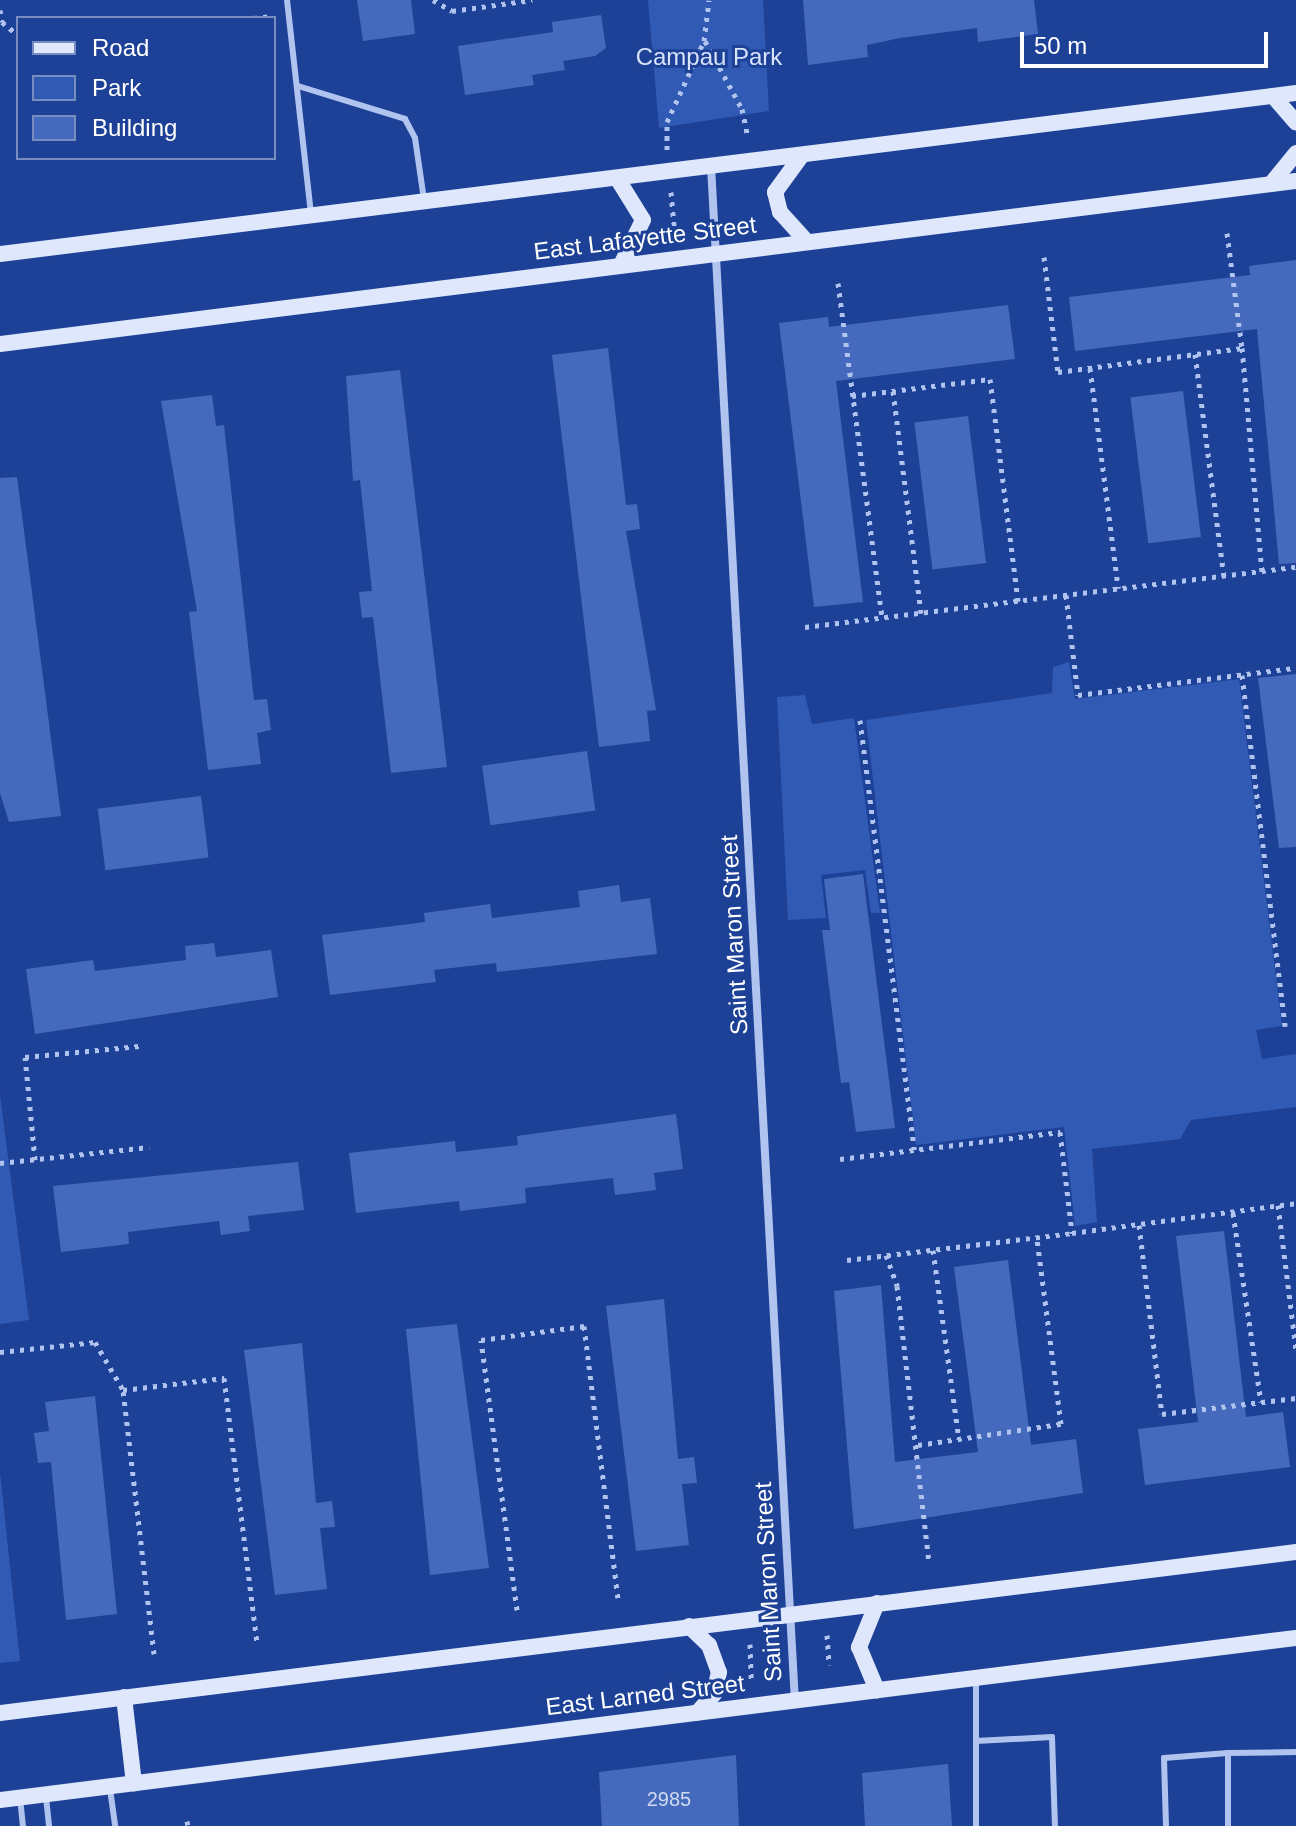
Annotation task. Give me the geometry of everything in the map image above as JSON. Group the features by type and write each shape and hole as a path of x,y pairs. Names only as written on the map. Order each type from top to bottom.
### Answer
{"street":[{"path":"0,254 1296,93"},
{"path":"1273,96 1296,122"},
{"path":"1271,184 1296,153"},
{"path":"802,155 775,192 780,212 807,242"},
{"name":"Saint Maron Street","path":"711,166 795,1701"},
{"path":"617,178 643,220 621,265"},
{"name":"East Lafayette Street","path":"0,344 1296,181"},
{"path":"0,1713 1296,1552"},
{"path":"877,1603 859,1647 877,1690"},
{"path":"689,1626 709,1645 719,1672 714,1694 697,1713"},
{"name":"East Larned Street","path":"0,1800 1296,1638"},
{"path":"124,1697 134,1783"}],"lane":[{"path":"287,0 311,214"},
{"path":"298,86 405,119 415,138 424,202"},
{"path":"976,1678 976,1826"},
{"path":"976,1741 1052,1737 1055,1826"},
{"path":"1166,1826 1164,1758 1296,1752"},
{"path":"1228,1753 1228,1826"},
{"path":"110,1786 115,1826"},
{"path":"46,1793 49,1826"},
{"path":"20,1798 23,1826"}],"path":[{"path":"433,0 452,11 532,0"},
{"path":"667,147 667,122 704,41 709,0"},
{"path":"0,10 2,22 16,33"},
{"path":"704,41 742,109 748,137"},
{"path":"672,200 675,234"},
{"path":"1227,233 1249,402 1243,417 1262,572"},
{"path":"1044,257 1058,372 1242,348"},
{"path":"838,283 882,618"},
{"path":"1195,354 1224,576"},
{"path":"1090,368 1118,588"},
{"path":"852,396 990,379 1018,601"},
{"path":"893,391 921,613"},
{"path":"805,627 1296,567"},
{"path":"1066,595 1078,695 1296,668"},
{"path":"1242,675 1285,1026"},
{"path":"860,720 914,1150"},
{"path":"35,1160 25,1057 139,1046"},
{"path":"840,1159 1060,1132 1072,1233"},
{"path":"0,1163 149,1147"},
{"path":"847,1260 1296,1203"},
{"path":"1278,1205 1296,1349"},
{"path":"1233,1213 1261,1402"},
{"path":"1139,1225 1162,1414 1296,1398"},
{"path":"918,1445 1061,1424 1037,1238"},
{"path":"933,1250 959,1439"},
{"path":"886,1255 897,1286 918,1445 929,1561"},
{"path":"517,1610 481,1340 584,1326 618,1598"},
{"path":"0,1352 95,1342 123,1390 154,1654"},
{"path":"123,1390 224,1378 257,1642"},
{"path":"826,1626 829,1665"},
{"path":"750,1643 751,1679"}],"green space":[{"name":"Campau Park","path":"648,0 763,0 769,111 659,128"},
{"path":"1069,662 1075,699 1239,679 1282,1026 1256,1030 1262,1059 1296,1054 1296,1107 1191,1120 1180,1139 1092,1149 1097,1222 1075,1226 1064,1127 916,1145 866,720 1052,693 1053,667"},
{"path":"805,695 812,724 854,718 880,913 871,913 865,870 821,875 826,918 788,920 777,697"},
{"path":"0,1095 29,1320 0,1324"},
{"path":"0,1472 20,1661 0,1663"}],"building":[{"path":"357,0 411,0 415,34 363,41"},
{"path":"803,0 1034,0 1038,34 978,42 977,28 900,38 867,45 868,57 808,65"},
{"path":"601,15 606,48 595,56 563,61 565,70 532,75 534,85 465,95 458,46 553,32 552,22"},
{"path":"1296,260 1296,563 1279,564 1257,329 1075,351 1069,297 1250,275 1249,266"},
{"path":"1008,305 1015,359 836,381 863,602 814,607 779,323 828,317 829,327"},
{"path":"608,348 626,505 637,504 640,529 626,531 656,710 647,711 650,741 599,747 552,355"},
{"path":"400,370 447,767 391,773 373,617 362,618 359,592 372,591 360,480 353,481 346,376"},
{"path":"1183,391 1201,537 1148,543 1130,397"},
{"path":"212,395 216,426 224,425 254,700 267,699 271,730 257,733 261,764 208,770 189,612 197,611 161,401"},
{"path":"968,416 986,563 932,569 914,423"},
{"path":"17,477 61,816 9,822 0,793 0,478"},
{"path":"1296,674 1296,847 1279,848 1258,678"},
{"path":"587,751 595,810 490,825 482,766"},
{"path":"201,796 209,858 105,870 98,809"},
{"path":"863,874 895,1128 856,1132 849,1082 841,1083 822,930 830,930 824,879"},
{"path":"619,885 621,902 650,898 657,954 497,972 496,963 434,970 436,982 330,995 322,935 425,922 424,913 490,904 492,918 580,907 578,891"},
{"path":"214,943 216,957 271,950 278,997 35,1034 26,969 93,960 95,971 186,960 185,946"},
{"path":"676,1114 683,1169 654,1173 656,1190 615,1195 613,1178 525,1188 526,1203 460,1211 459,1201 356,1213 349,1153 455,1141 456,1152 518,1145 517,1136"},
{"path":"298,1162 304,1210 248,1216 250,1231 221,1235 219,1221 128,1232 129,1244 61,1252 53,1186"},
{"path":"1224,1231 1246,1417 1283,1412 1290,1467 1145,1485 1138,1429 1198,1422 1176,1236"},
{"path":"1008,1260 1031,1445 1076,1439 1083,1493 854,1529 834,1291 881,1285 895,1462 978,1452 954,1267"},
{"path":"664,1299 678,1459 694,1457 697,1483 682,1484 689,1545 636,1551 606,1306"},
{"path":"457,1324 489,1568 430,1575 406,1329"},
{"path":"302,1343 316,1503 332,1501 335,1527 320,1528 327,1589 275,1595 244,1350"},
{"path":"95,1396 117,1614 66,1620 51,1462 38,1463 34,1433 49,1431 45,1402"},
{"path":"736,1755 739,1826 602,1826 599,1772"},
{"path":"948,1764 952,1826 865,1826 862,1773"}]}
